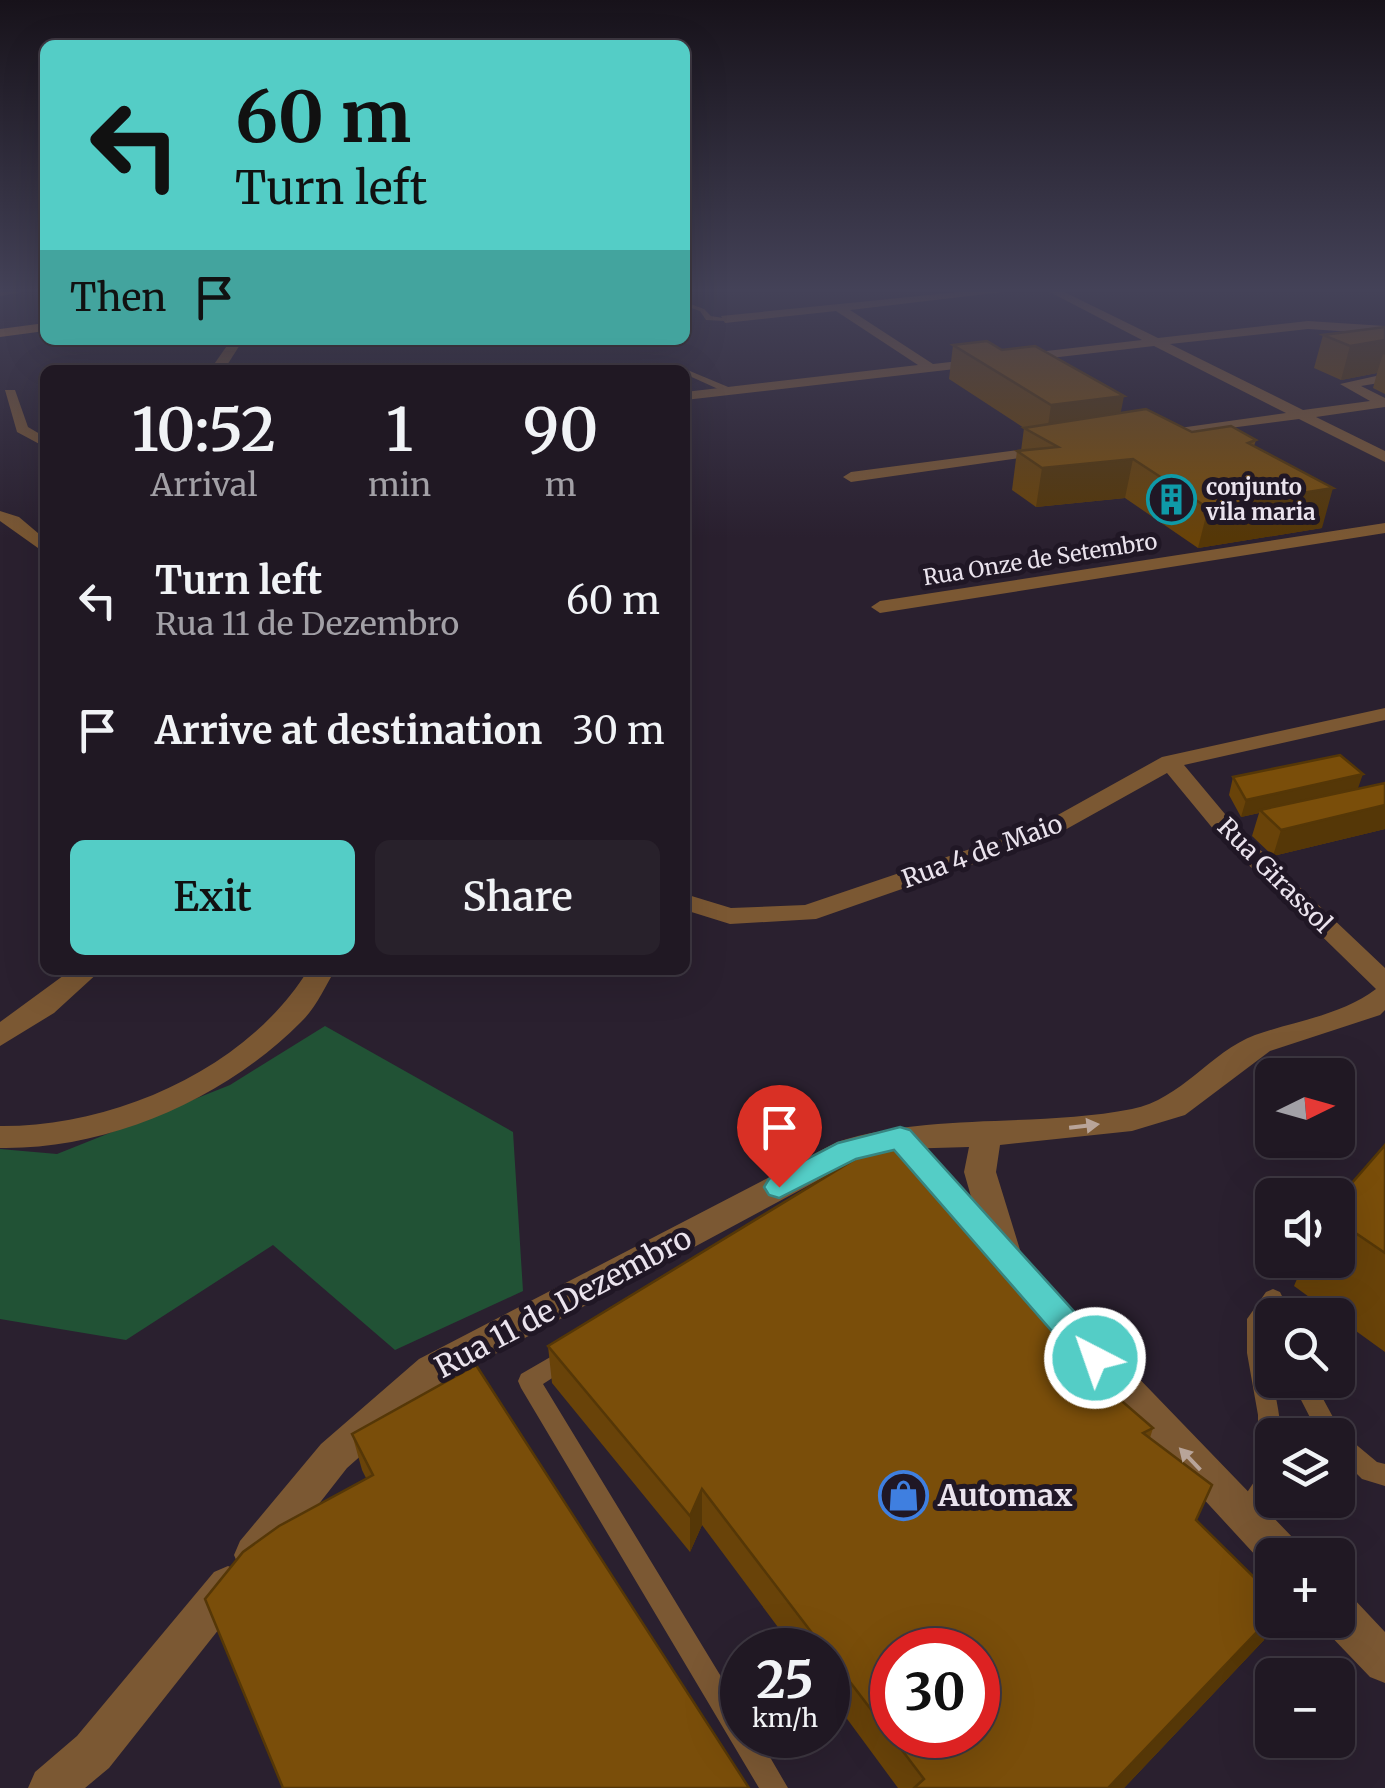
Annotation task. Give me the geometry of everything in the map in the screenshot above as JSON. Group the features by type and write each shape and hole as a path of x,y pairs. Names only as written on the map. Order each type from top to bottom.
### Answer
{"street":[{"path":"690,395 920,371"},
{"path":"1018,371 1022,374"},
{"path":"1218,371 1385,457"},
{"path":"951,376 990,377"},
{"path":"1384,403 1347,384 1385,378"},
{"path":"10,392 22,429 40,441"},
{"path":"1145,436 1384,403"},
{"path":"0,433 40,426"},
{"path":"851,477 1067,447"},
{"path":"0,516 13,520 40,544"},
{"name":"Rua Onze de Setembro","path":"880,606 1385,528"},
{"name":"Rua 4 de Maio","path":"690,904 730,916 807,913 1046,831 1170,762 1383,715"},
{"name":"Rua Girassol","path":"1170,762 1385,984"},
{"path":"0,1036 82,975"},
{"path":"0,1137 59,1135 137,1112 224,1068 293,1014 319,975"},
{"name":"Rua 11 de Dezembro","path":"51,1788 94,1752 334,1456 432,1370 848,1150 900,1138 987,1135 1132,1120 1174,1107 1260,1044 1370,1008 1385,996"},
{"path":"987,1135 980,1172 1004,1254"},
{"path":"900,1138 926,1166"},
{"path":"952,1196 1030,1282"},
{"path":"1068,1326 1266,1538"},
{"path":"1355,1630 1385,1662"}],"lane":[{"path":"690,373 730,391"},
{"path":"578,1349 528,1381 774,1788"},
{"path":"1244,1515 1270,1479 1266,1398"},
{"path":"1355,1457 1370,1471 1385,1475"}],"green space":[{"path":"325,1026 513,1132 523,1291 395,1350 273,1245 126,1340 0,1319 0,1149 57,1154 230,1085"}],"building":[{"path":"996,371 1080,371 1124,396 1051,405"},
{"path":"1146,409 1192,432 1231,426 1256,440 1248,443 1333,488 1208,508 1133,459 1042,468 1017,451 1058,447 1024,428"},
{"path":"1340,755 1363,774 1246,800 1233,777"},
{"path":"1385,783 1385,805 1281,830 1260,810"},
{"name":"Automax","path":"903,1130 984,1229 1110,1359 1087,1371 1153,1428 1143,1433 1212,1485 1196,1520 1255,1578 1255,1634 1108,1788 914,1788 924,1779 908,1758 1000,1758 1000,1628 870,1628 870,1708 850,1682 850,1628 808,1628 702,1489 690,1516 548,1346"},
{"path":"1385,1145 1385,1253 1355,1233 1355,1179"},
{"path":"476,1365 720,1743 720,1758 730,1758 749,1788 283,1788 205,1599 243,1552 279,1526 373,1475 352,1434"}],"place":[{"name":"conjunto vila maria","path":"1171,500"},
{"name":"Automax","path":"903,1495"}],"route":[{"path":"779,1187 848,1150 900,1138 1095,1358"}]}
